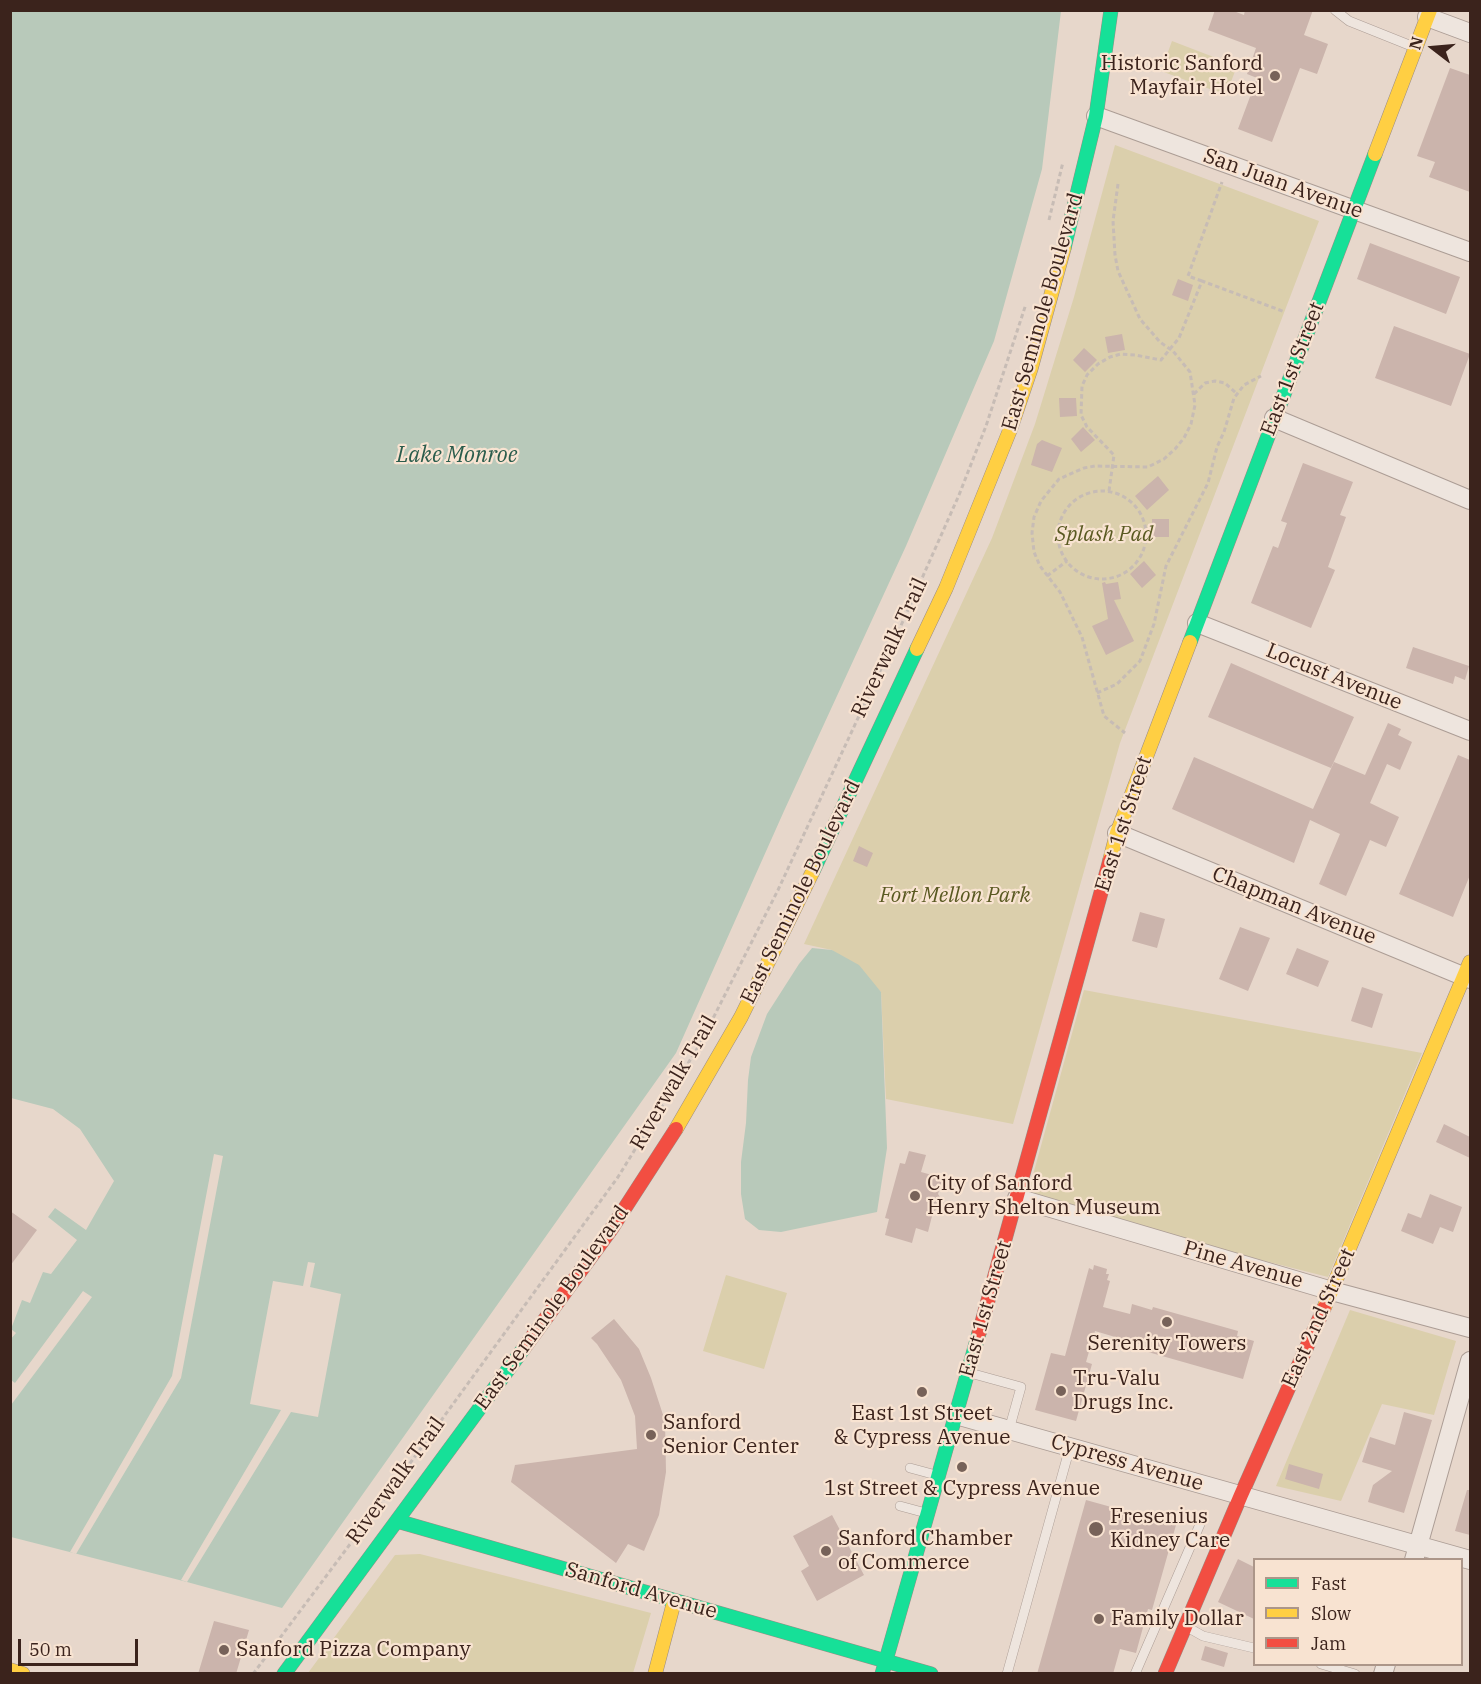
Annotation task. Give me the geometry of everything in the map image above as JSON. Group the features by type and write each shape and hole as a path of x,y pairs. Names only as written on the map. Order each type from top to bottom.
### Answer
{"street":[{"name":"East Seminole Boulevard","path":"284,1674 612,1228 656,1162 741,1017 780,941 946,588 1010,430 1048,312 1071,224 1096,116 1112,10"},
{"name":"East 1st Street","path":"883,1667 1017,1198 1117,832 1428,14"},
{"path":"1428,14 1470,33"},
{"name":"San Juan Avenue","path":"1096,116 1470,252"},
{"path":"1274,418 1470,500"},
{"name":"Locust Avenue","path":"1197,623 1470,731"},
{"name":"Chapman Avenue","path":"1117,832 1468,972"},
{"name":"East 2nd Street","path":"1165,1674 1240,1495 1332,1291 1468,972"},
{"name":"Pine Avenue","path":"1017,1198 1332,1291 1470,1328"},
{"path":"1416,1552 1470,1361"},
{"name":"Cypress Avenue","path":"956,1415 1240,1495 1416,1552 1456,1558"},
{"name":"Sanford Avenue","path":"397,1521 674,1602 883,1667 931,1674"},
{"path":"655,1674 674,1602"},
{"path":"10,1670 23,1674"}],"lane":[{"path":"1335,10 1349,21 1415,48"},
{"path":"968,1372 1021,1387 1009,1430"},
{"path":"1007,1674 1070,1447"},
{"path":"910,1468 939,1476"},
{"path":"900,1506 928,1514"},
{"path":"1135,1674 1201,1522"},
{"path":"1185,1625 1203,1636 1253,1648"},
{"path":"1325,1666 1355,1674"}],"path":[{"path":"1047,228 1063,161"},
{"path":"1222,182 1188,276 1285,312"},
{"path":"1118,184 1113,220 1118,271 1140,319 1190,372 1194,394 1191,424 1184,438 1164,459 1148,467 1095,466 1059,479 1041,501 1034,517 1032,533 1034,552 1047,576 1060,592 1082,637 1104,716 1125,733"},
{"path":"1109,491 1114,455 1087,427 1081,415 1082,386 1087,375 1098,364 1110,357 1121,354 1161,360 1179,338 1202,281"},
{"name":"Riverwalk Trail","path":"253,1674 618,1178 700,1044 778,890 959,495 986,426 1029,294"},
{"path":"1097,693 1118,684 1128,675 1144,653 1154,624 1166,566 1208,483 1216,447 1224,432 1236,393 1244,385 1260,376"},
{"path":"1194,394 1205,383 1215,381 1226,383 1236,393"},
{"path":"1109,491 1128,499 1142,516 1146,537 1140,558 1124,573 1102,579 1080,573 1067,561 1060,547 1059,536 1064,514 1078,498 1088,493 1109,491"},
{"path":"1047,576 1067,561"}],"green space":[{"path":"1172,41 1237,66 1226,95 1161,71"},
{"name":"Fort Mellon Park","path":"1115,145 1319,221 1120,743 1013,1124 886,1099 881,992 832,950 804,944 992,538 1035,424 1074,297"},
{"path":"1084,990 1422,1053 1328,1277 1214,1248 1028,1193"},
{"path":"726,1275 787,1293 764,1369 703,1351"},
{"path":"1350,1310 1456,1341 1434,1415 1382,1404 1341,1501 1276,1486"},
{"path":"420,1554 651,1613 633,1673 308,1673 395,1555"}],"water":[{"name":"Lake Monroe","path":"11,11 1061,11 1042,169 994,341 906,546 676,1053 282,1608 11,1537 10,1340 16,1333 11,1329 22,1300 30,1303 43,1272 51,1274 77,1240 48,1217 55,1208 86,1230 114,1181 80,1129 53,1109 11,1098"},
{"path":"812,948 832,950 859,965 881,992 887,1148 877,1212 781,1232 759,1230 745,1219 741,1194 741,1162 751,1057 767,1014"}],"pier":[{"path":"214,1154 223,1156 181,1378 76,1554 70,1552 172,1376"},
{"path":"308,1262 315,1263 310,1287 341,1294 318,1417 291,1412 187,1582 181,1580 281,1410 250,1404 273,1281 303,1286"},
{"path":"83,1291 92,1297 11,1405 11,1380 15,1383"}],"building":[{"name":"Historic Sanford Mayfair Hotel","path":"1215,10 1231,10 1244,15 1245,10 1313,10 1304,35 1328,44 1317,74 1300,68 1272,142 1238,129 1257,78 1247,74 1256,48 1208,30"},
{"path":"1450,68 1470,75 1470,192 1429,177 1435,162 1417,156"},
{"path":"1370,243 1460,277 1446,314 1357,279"},
{"path":"1178,279 1193,285 1188,301 1172,295"},
{"path":"1394,326 1470,354 1451,406 1375,378"},
{"path":"1122,334 1125,350 1108,353 1105,337"},
{"path":"1084,348 1097,360 1085,372 1073,360"},
{"path":"1059,398 1076,398 1077,416 1060,417"},
{"path":"1083,427 1095,440 1081,452 1071,439"},
{"path":"1042,440 1062,448 1052,472 1031,465 1037,444"},
{"path":"1303,463 1353,482 1340,515 1346,517 1328,567 1335,570 1311,628 1251,603 1273,546 1278,548 1287,523 1281,521"},
{"path":"1158,476 1169,490 1147,510 1135,496"},
{"path":"1152,519 1169,519 1169,537 1152,537"},
{"path":"1144,561 1156,575 1142,588 1130,574"},
{"path":"1118,582 1121,599 1114,600 1134,641 1106,655 1092,626 1108,619 1102,583 1106,584"},
{"path":"1413,647 1469,666 1465,680 1455,676 1453,684 1406,668"},
{"path":"1231,663 1354,717 1331,768 1208,717"},
{"path":"1388,723 1401,729 1398,735 1412,742 1400,770 1387,764 1370,803 1399,817 1386,847 1370,840 1346,896 1319,884 1340,834 1310,820 1294,863 1172,809 1194,757 1313,809 1334,762 1365,775"},
{"path":"1458,755 1470,760 1470,875 1453,917 1399,894"},
{"path":"859,846 873,853 867,867 853,861"},
{"path":"1140,912 1165,919 1157,948 1132,941"},
{"path":"1240,927 1270,938 1248,991 1219,979"},
{"path":"1297,948 1329,961 1318,987 1286,974"},
{"path":"1362,987 1383,994 1372,1028 1351,1021"},
{"path":"1444,1124 1470,1137 1470,1158 1436,1142"},
{"name":"City of Sanford Henry Shelton Museum","path":"909,1151 926,1155 921,1172 943,1178 938,1194 940,1197 937,1209 933,1212 928,1232 916,1228 912,1243 885,1235 889,1219 885,1218 900,1163 905,1164"},
{"path":"1430,1194 1462,1207 1453,1232 1440,1227 1433,1244 1401,1231 1408,1213 1421,1218"},
{"path":"10,1211 37,1230 10,1266"},
{"name":"Serenity Towers","path":"1094,1265 1107,1269 1106,1274 1109,1274 1107,1280 1110,1281 1103,1307 1130,1314 1132,1304 1152,1310 1153,1307 1238,1331 1237,1336 1254,1341 1243,1379 1141,1350 1142,1345 1095,1331 1086,1362 1092,1364 1076,1421 1035,1410 1051,1353 1065,1356 1089,1268 1093,1270"},
{"name":"Sanford Senior Center","path":"614,1319 639,1349 651,1378 665,1421 666,1472 659,1515 644,1551 628,1544 616,1563 511,1482 515,1465 637,1449 635,1416 621,1380 591,1338"},
{"path":"1404,1412 1432,1420 1404,1513 1368,1502 1373,1485 1392,1471 1362,1462 1370,1437 1395,1445"},
{"path":"1289,1464 1323,1474 1319,1489 1285,1479"},
{"path":"1467,1490 1470,1490 1470,1535 1455,1531"},
{"path":"1086,1500 1176,1525 1152,1610 1148,1609 1136,1653 1120,1649 1113,1674 1037,1674"},
{"name":"Sanford Chamber of Commerce","path":"832,1515 864,1575 817,1601 801,1571 809,1566 793,1536"},
{"path":"1238,1559 1253,1566 1253,1619 1218,1602"},
{"name":"Sanford Pizza Company","path":"214,1621 249,1630 236,1674 198,1674"},
{"path":"1205,1646 1228,1653 1224,1667 1201,1660"}],"traffic: fast":[{"path":"1064,248 1096,116 1111,10"},
{"path":"1190,642 1375,154"},
{"path":"813,871 917,649"},
{"path":"882,1674 979,1333"},
{"path":"284,1674 524,1348"},
{"path":"397,1521 931,1674"}],"traffic: slow":[{"path":"1375,154 1430,10"},
{"path":"917,649 946,588 1010,430 1031,368 1064,248"},
{"path":"1110,860 1117,833 1190,642"},
{"path":"676,1129 741,1017 813,871"},
{"path":"1324,1308 1470,962"},
{"path":"655,1674 674,1602"},
{"path":"10,1670 23,1674"}],"traffic: jam":[{"path":"979,1333 1110,860"},
{"path":"524,1348 612,1228 676,1129"},
{"path":"1165,1674 1324,1308"}],"place":[{"name":"Historic Sanford Mayfair Hotel","path":"1275,76"},
{"name":"City of Sanford Henry Shelton Museum","path":"915,1196"},
{"name":"Serenity Towers","path":"1167,1322"},
{"name":"Tru-Valu Drugs Inc.","path":"1061,1391"},
{"name":"East 1st Street & Cypress Avenue","path":"922,1392"},
{"name":"Sanford Senior Center","path":"651,1435"},
{"name":"1st Street & Cypress Avenue","path":"962,1467"},
{"name":"Fresenius Kidney Care","path":"1096,1529"},
{"name":"Sanford Chamber of Commerce","path":"826,1551"},
{"name":"Family Dollar","path":"1099,1619"},
{"name":"Sanford Pizza Company","path":"224,1650"}],"park label":[{"name":"Splash Pad","path":"1104,535"}]}
